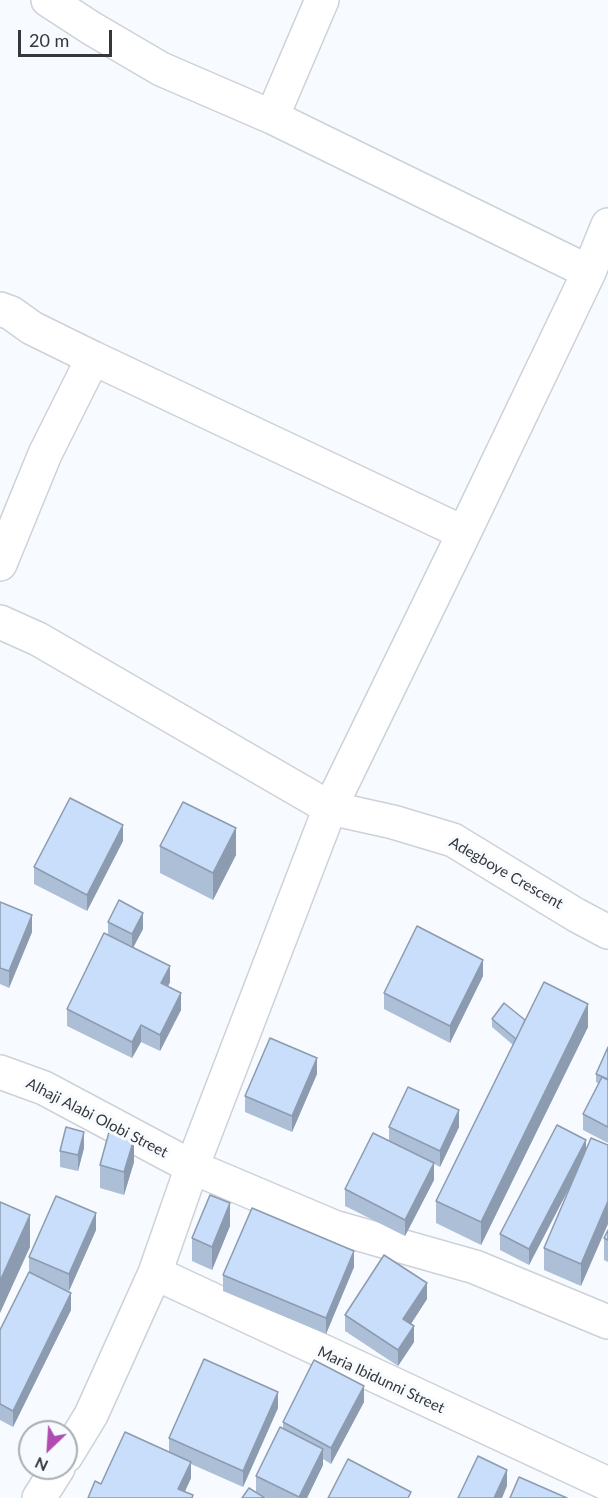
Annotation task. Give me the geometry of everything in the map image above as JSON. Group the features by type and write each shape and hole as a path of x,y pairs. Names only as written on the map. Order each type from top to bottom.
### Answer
{"street":[{"path":"48,0 161,69 272,117 589,272"},
{"path":"272,117 322,0"},
{"path":"78,1437 92,1415 155,1273 192,1167 330,808 589,272 608,225"},
{"path":"0,309 11,313 32,328 93,358 464,533"},
{"path":"0,564 45,454 93,358"},
{"name":"Adegboye Crescent","path":"0,622 38,639 330,808 393,822 453,840 608,932"},
{"name":"Alhaji Alabi Olobi Street","path":"0,1072 44,1088 192,1167 334,1227 475,1267 608,1322"},
{"name":"Maria Ibidunni Street","path":"155,1273 608,1484"},
{"path":"39,1498 50,1480"}],"building":[{"path":"70,798 123,825 87,895 34,867"},
{"path":"183,802 236,828 213,873 160,846"},
{"path":"119,900 143,913 132,934 108,922"},
{"path":"0,902 32,915 9,971 0,968"},
{"path":"417,926 483,960 450,1026 384,993"},
{"path":"104,933 170,966 161,983 181,993 160,1035 141,1025 132,1042 67,1009"},
{"path":"544,982 588,1004 481,1222 436,1201"},
{"path":"504,1003 525,1020 516,1039 492,1019"},
{"path":"270,1038 317,1058 292,1116 245,1096"},
{"path":"608,1047 608,1079 596,1074"},
{"path":"602,1077 608,1080 608,1127 583,1114"},
{"path":"408,1087 459,1110 440,1151 389,1127"},
{"path":"557,1125 586,1140 529,1249 500,1234"},
{"path":"66,1127 84,1132 78,1155 60,1151"},
{"path":"109,1132 134,1139 124,1172 100,1165"},
{"path":"373,1133 434,1163 405,1220 345,1189"},
{"path":"591,1138 608,1145 608,1201 581,1264 544,1248"},
{"path":"210,1195 230,1203 212,1247 192,1238"},
{"path":"56,1196 96,1213 69,1274 29,1257"},
{"path":"0,1202 30,1215 0,1281"},
{"path":"252,1208 354,1251 326,1318 223,1275"},
{"path":"384,1255 427,1283 403,1319 414,1326 398,1350 345,1315"},
{"path":"29,1272 71,1293 13,1411 0,1404 0,1330"},
{"path":"204,1359 278,1392 243,1471 169,1438"},
{"path":"314,1360 364,1386 331,1448 283,1422"},
{"path":"280,1427 323,1449 299,1497 256,1476"},
{"path":"125,1432 191,1462 178,1489 193,1495 192,1498 88,1498 95,1481 101,1484"},
{"path":"478,1456 507,1470 494,1498 458,1498"},
{"path":"348,1459 411,1492 408,1498 328,1498"},
{"path":"519,1477 567,1498 510,1498"},
{"path":"249,1488 265,1498 242,1498"}]}
